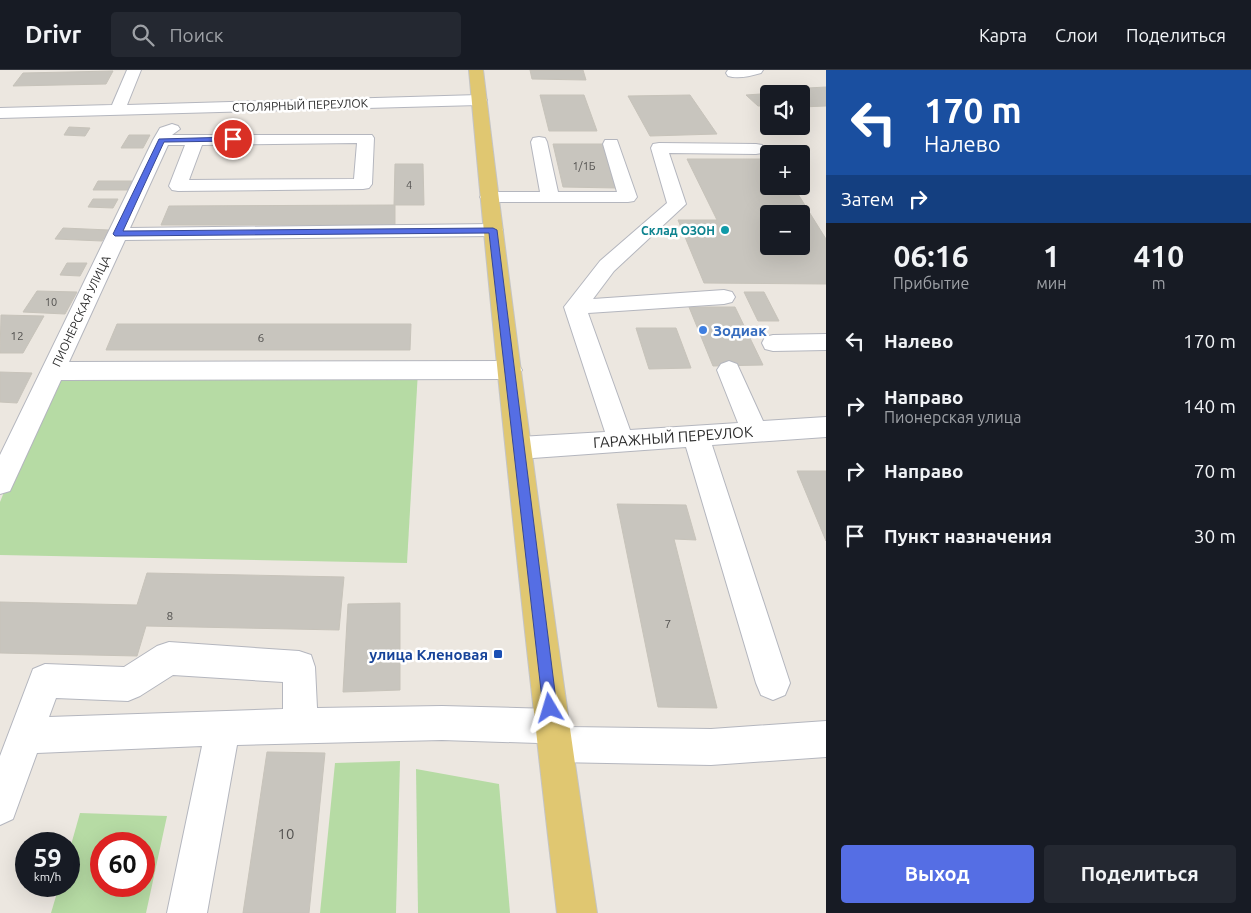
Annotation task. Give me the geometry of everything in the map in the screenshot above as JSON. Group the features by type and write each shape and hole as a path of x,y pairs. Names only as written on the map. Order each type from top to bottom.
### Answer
{"main road":[{"path":"476,70 489,197 553,735 577,913"}],"street":[{"path":"117,111 134,70"},
{"path":"733,72 756,70"},
{"name":"СТОЛЯРНЫЙ ПЕРЕУЛОК","path":"0,113 480,100"},
{"path":"163,135 243,107"},
{"path":"138,110 163,135 195,140 366,138 363,184 178,186 195,140"},
{"name":"ПИОНЕРСКАЯ УЛИЦА","path":"0,483 163,135"},
{"path":"539,142 550,197"},
{"path":"489,197 628,197 611,144"},
{"path":"575,307 607,266 677,204 659,148 756,149"},
{"path":"118,234 493,230"},
{"path":"575,307 724,297"},
{"path":"575,307 621,441"},
{"path":"773,343 826,342"},
{"path":"53,371 510,370"},
{"path":"729,370 755,432"},
{"name":"ГАРАЖНЫЙ ПЕРЕУЛОК","path":"519,448 826,427"},
{"path":"696,436 773,683"},
{"path":"0,806 45,681 128,684 170,658 299,667 300,726"},
{"path":"25,736 223,728 442,723 553,735 711,748 826,739"},
{"path":"187,913 223,728"}],"green space":[{"path":"53,371 418,371 407,563 0,555 0,502"},
{"path":"400,761 396,913 320,913 335,763"},
{"path":"416,769 499,784 510,913 418,913"},
{"path":"80,813 167,816 155,871 155,832 90,832 90,897 149,897 146,913 51,913 56,897 80,897 80,832 75,832"}],"building":[{"path":"530,70 583,70 586,80 532,79"},
{"path":"113,71 106,84 13,86 23,73"},
{"path":"826,87 826,106 810,107 810,88"},
{"path":"760,94 760,106 758,106 746,95"},
{"path":"540,95 584,95 597,131 549,131"},
{"path":"690,95 717,134 650,136 628,96"},
{"path":"69,127 90,128 85,136 64,135"},
{"path":"129,135 150,135 143,148 121,148"},
{"path":"553,144 603,144 617,188 563,187"},
{"name":"Склад ОЗОН","path":"687,159 760,159 760,195 799,195 805,205 760,205 760,255 810,255 810,213 826,239 826,284 704,283 678,220 717,220"},
{"path":"395,164 423,164 424,205 395,205 395,225 161,225 169,206 394,205"},
{"path":"98,181 132,181 128,190 93,190"},
{"path":"93,199 118,199 113,208 88,207"},
{"path":"63,228 109,230 102,241 55,239"},
{"path":"67,263 87,263 80,276 60,275"},
{"path":"37,291 77,292 65,314 23,312"},
{"path":"744,292 764,292 779,321 758,321"},
{"path":"689,307 735,307 763,365 713,366"},
{"path":"1,315 44,316 23,353 0,353"},
{"path":"117,324 411,324 410,350 106,350"},
{"path":"636,328 676,328 691,368 649,369"},
{"path":"0,372 32,373 17,403 0,402"},
{"path":"797,471 826,471 826,541"},
{"path":"617,504 686,505 696,540 674,539 717,708 658,707"},
{"path":"147,573 344,577 339,630 146,626 137,656 0,653 0,602 137,605"},
{"path":"400,603 400,690 343,692 348,604"},
{"path":"267,752 325,753 309,913 243,913"}],"place":[{"name":"Склад ОЗОН","path":"725,230"},
{"name":"Зодиак","path":"703,330"},
{"name":"улица Кленовая","path":"498,654"}],"route":[{"path":"233,139 161,140 118,234 493,230 550,708"}]}
